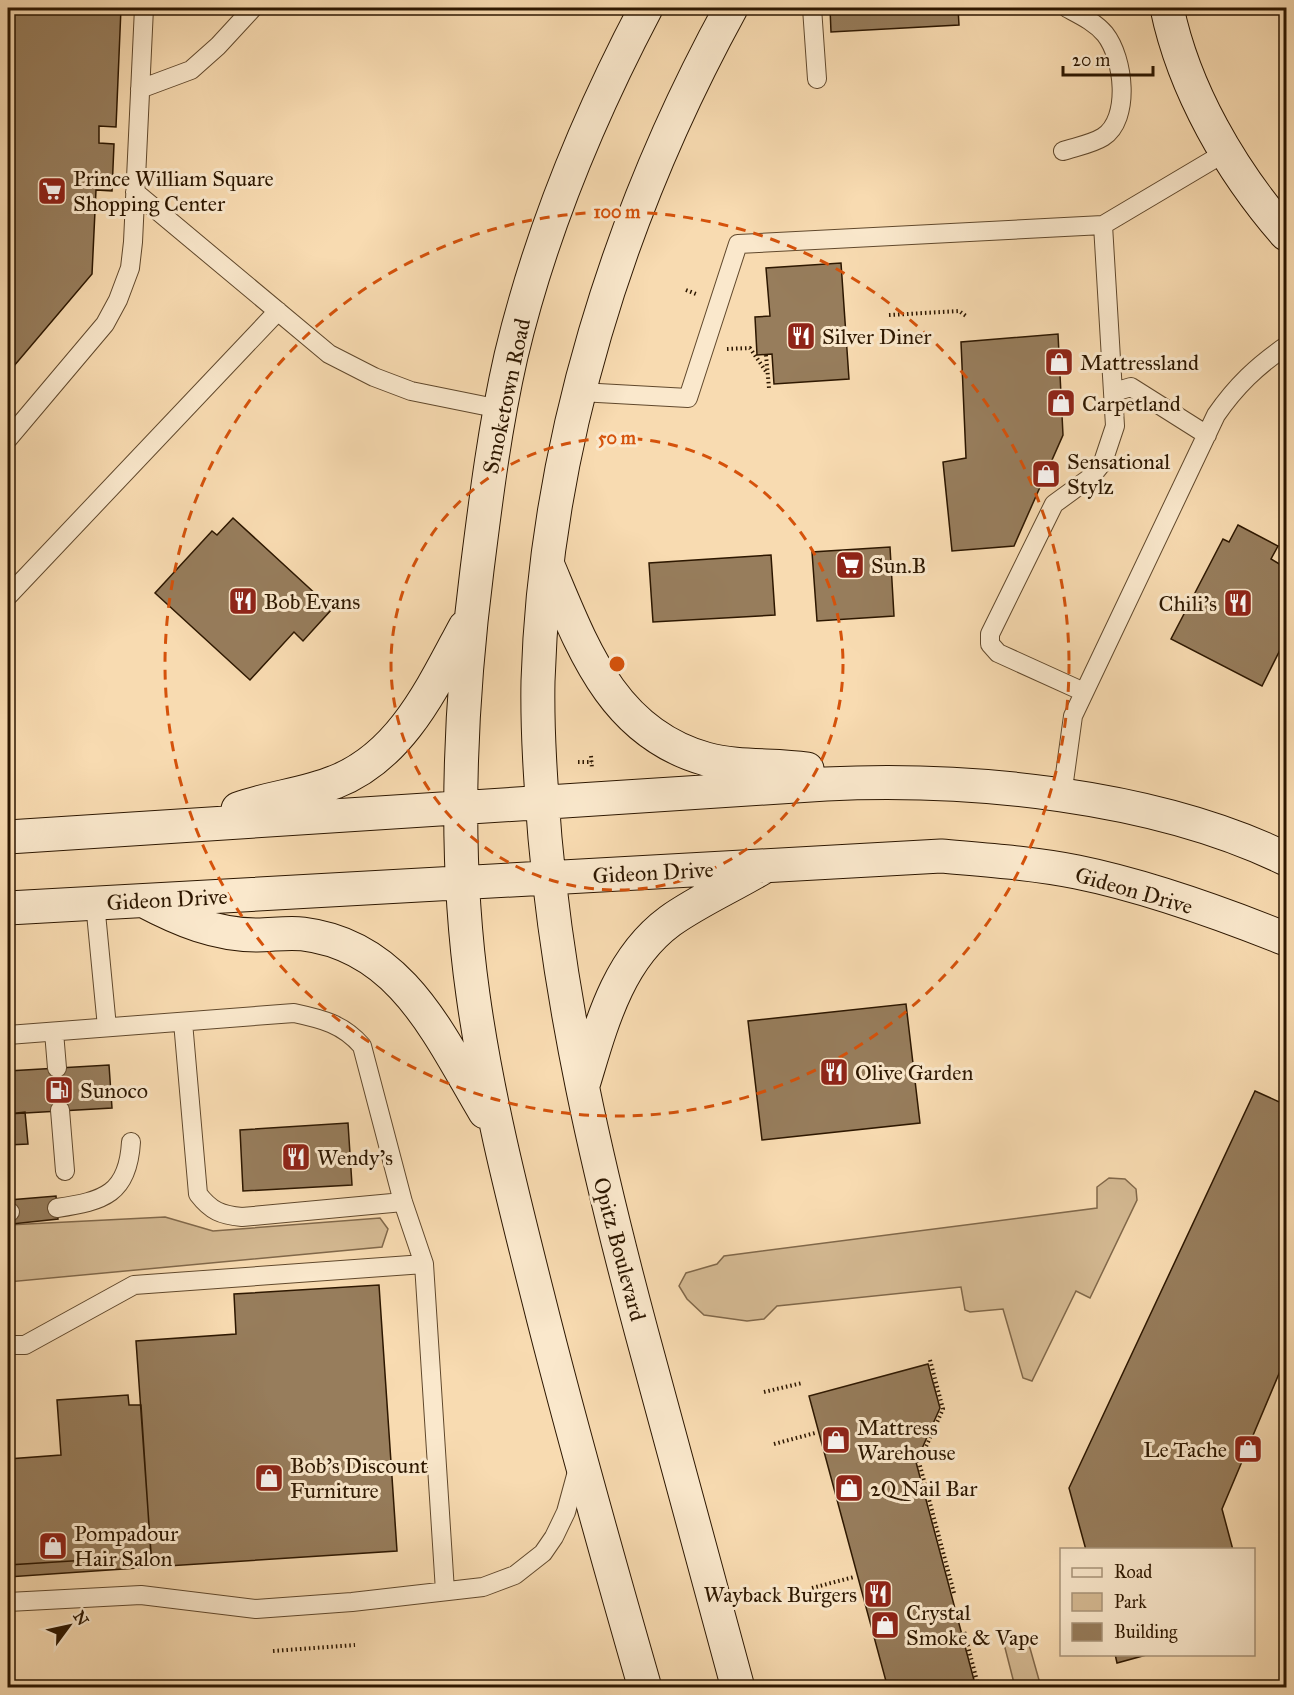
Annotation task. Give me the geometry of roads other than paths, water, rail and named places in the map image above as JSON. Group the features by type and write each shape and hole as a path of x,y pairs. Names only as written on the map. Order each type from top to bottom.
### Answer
{"main road":[{"name":"Smoketown Road","path":"460,807 462,714 470,618 500,409 512,352 538,258 571,166 621,55 646,8"},
{"path":"542,802 538,680 548,564 566,450 580,392 622,247 660,149 695,73 731,8"},
{"path":"1167,16 1184,70 1226,152 1270,215 1287,234"},
{"path":"548,564 587,658 607,688 643,728 673,746 707,759 742,765 789,766 861,782"},
{"path":"207,824 267,799 336,782 366,766 390,745 418,712 470,618"},
{"path":"8,837 861,782 954,784 1062,796 1117,805 1212,829 1287,859"},
{"name":"Opitz Boulevard","path":"542,802 549,878 566,1006 581,1090 620,1249 738,1688"},
{"path":"460,807 462,883 472,991 489,1097 579,1460 645,1688"},
{"name":"Gideon Drive","path":"8,908 940,856 1005,861 1077,872 1148,891 1286,938"},
{"path":"581,1090 603,1019 628,966 649,938 670,920 768,865"},
{"path":"143,901 178,919 216,931 256,935 302,934 331,939 377,963 422,1006 498,1134"},
{"path":"627,1688 631,1639"}],"lane":[{"path":"8,439 105,324 118,300 130,268 144,8"},
{"path":"140,89 191,70 218,46 252,8"},
{"path":"812,8 817,79"},
{"path":"1063,151 1102,138 1114,127 1121,113 1122,96 1113,49 1106,35 1090,20 1067,8"},
{"path":"580,392 688,398 738,243 1102,225 1226,152"},
{"path":"135,192 329,354 374,377 411,391 500,409"},
{"path":"1084,692 998,653 990,644 990,634 1054,504 1091,477 1103,462 1115,426 1102,225"},
{"path":"8,596 278,311"},
{"path":"1062,796 1073,716 1216,415 1235,388 1259,365 1287,346"},
{"path":"1114,392 1131,387 1207,435"},
{"path":"95,903 107,1028"},
{"path":"8,1035 294,1013 331,1022 353,1035 362,1046 403,1202 424,1264 445,1591"},
{"path":"183,1022 198,1194 206,1205 220,1215 242,1217 403,1202"},
{"path":"54,1032 57,1068"},
{"path":"60,1110 65,1172"},
{"path":"57,1208 101,1199 114,1189 124,1178 130,1162 131,1142"},
{"path":"8,1345 26,1345 134,1285 424,1264"},
{"path":"8,1602 141,1594 256,1609 495,1584 534,1562 554,1537 566,1512 579,1460"}],"place":[{"name":"Prince William Square Shopping Center","path":"52,191"},
{"name":"Silver Diner","path":"801,336"},
{"name":"Mattressland","path":"1059,362"},
{"name":"Carpetland","path":"1061,403"},
{"name":"Sensational Stylz","path":"1046,474"},
{"name":"Sun.B","path":"850,565"},
{"name":"Bob Evans","path":"243,601"},
{"name":"Chili's","path":"1238,603"},
{"name":"Olive Garden","path":"834,1072"},
{"name":"Sunoco","path":"59,1090"},
{"name":"Wendy's","path":"296,1157"},
{"name":"Mattress Warehouse","path":"836,1440"},
{"name":"Le Tache","path":"1248,1449"},
{"name":"Bob's Discount Furniture","path":"269,1478"},
{"name":"2Q Nail Bar","path":"849,1488"},
{"name":"Pompadour Hair Salon","path":"53,1546"},
{"name":"Wayback Burgers","path":"878,1594"},
{"name":"Crystal Smoke & Vape","path":"885,1625"}]}
